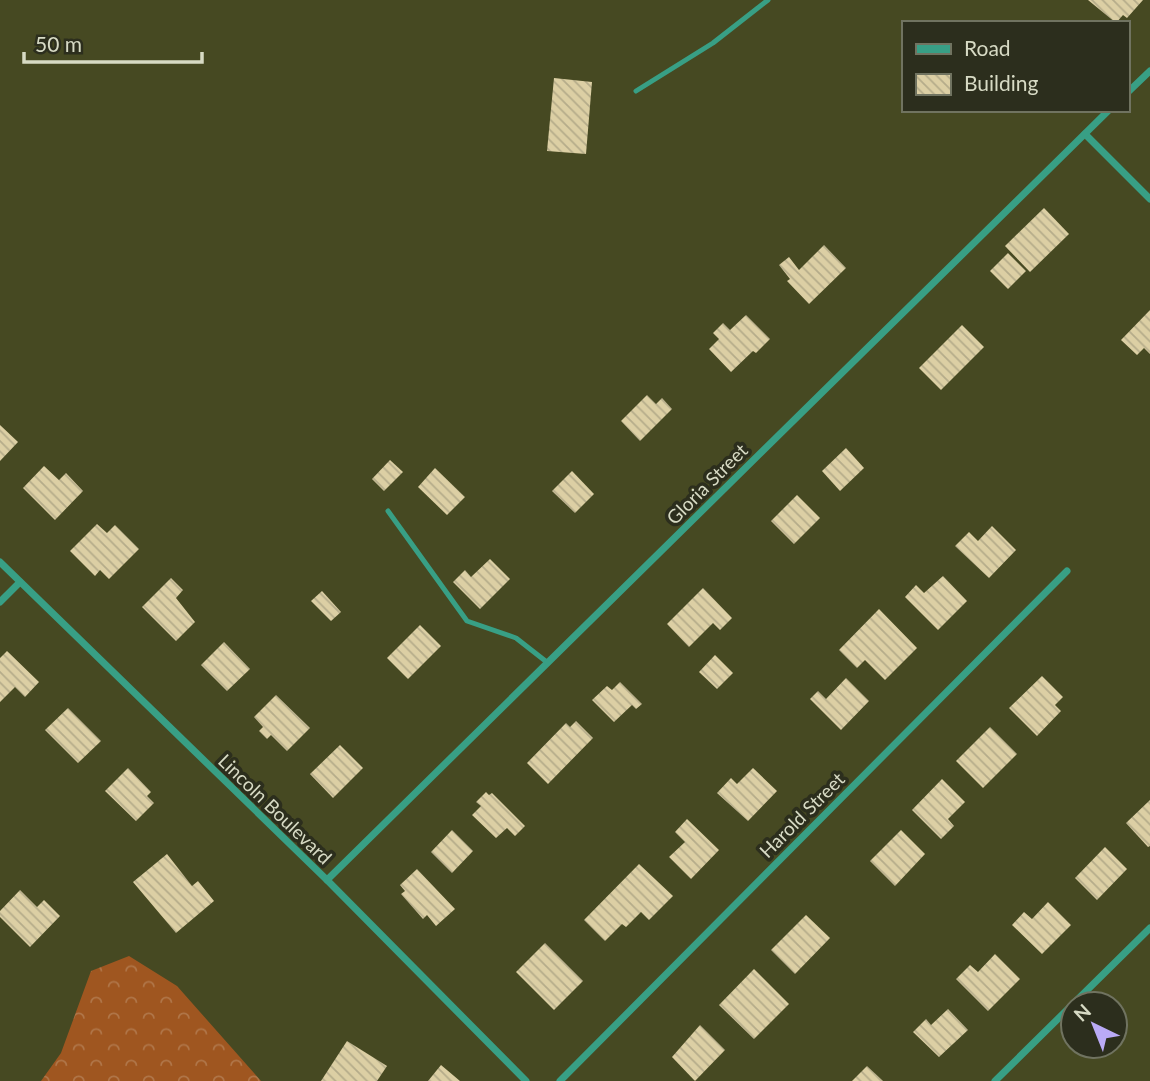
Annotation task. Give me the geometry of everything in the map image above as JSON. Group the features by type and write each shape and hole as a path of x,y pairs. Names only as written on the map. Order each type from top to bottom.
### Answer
{"street":[{"path":"1129,91 1150,71"},
{"name":"Gloria Street","path":"327,880 1107,112"},
{"path":"1085,134 1150,198"},
{"name":"Lincoln Boulevard","path":"0,562 327,880 526,1081"},
{"name":"Harold Street","path":"560,1081 1067,571"},
{"path":"0,602 20,582"},
{"path":"1087,990 1150,928"},
{"path":"995,1081 1059,1018"}],"lane":[{"path":"636,91 713,43 768,0"},
{"path":"388,511 467,621 516,638 548,663"}],"green space":[{"path":"129,956 177,986 261,1081 41,1081 61,1053 91,971"}],"building":[{"path":"1088,0 1143,0 1127,18 1123,15 1118,21 1114,21"},
{"path":"554,78 592,82 586,154 547,151"},
{"path":"1044,208 1069,234 1030,272 1005,246"},
{"path":"824,245 846,268 809,304 787,281 790,279 779,265 789,257 799,270"},
{"path":"1008,253 1026,271 1008,289 990,271"},
{"path":"1150,310 1150,354 1144,348 1137,355 1121,340"},
{"path":"746,315 770,339 731,372 709,349 719,339 713,333 723,323 730,330"},
{"path":"962,325 984,347 941,390 919,368"},
{"path":"647,395 656,404 662,398 672,409 640,441 621,421"},
{"path":"0,425 18,442 0,461"},
{"path":"846,448 864,468 840,491 822,471"},
{"path":"390,460 403,472 384,491 372,479"},
{"path":"44,466 59,480 66,473 83,491 55,520 23,488"},
{"path":"435,468 465,497 447,515 418,487"},
{"path":"572,471 594,494 575,513 552,491"},
{"path":"797,495 820,518 794,544 771,521"},
{"path":"97,524 107,533 115,525 139,549 109,579 100,570 95,576 70,551"},
{"path":"992,526 1016,550 989,578 955,546 969,532 978,541"},
{"path":"490,559 510,579 480,609 453,582 465,570 471,577"},
{"path":"943,576 967,601 938,630 905,597 916,585 924,593"},
{"path":"171,578 183,590 176,598 195,622 176,641 142,607"},
{"path":"703,588 732,618 720,630 713,623 689,647 667,624"},
{"path":"322,591 341,612 331,621 311,601"},
{"path":"879,609 917,648 885,680 865,660 857,668 839,650"},
{"path":"420,625 441,646 408,679 387,658"},
{"path":"224,642 250,669 227,691 201,665"},
{"path":"7,651 39,682 25,697 15,687 0,702 0,658"},
{"path":"715,655 733,673 717,689 699,672"},
{"path":"1042,676 1063,697 1055,705 1061,711 1037,736 1009,708"},
{"path":"846,678 869,701 841,730 810,699 818,691 826,699"},
{"path":"620,682 642,704 636,709 632,705 614,722 592,700 607,686 612,690"},
{"path":"276,695 310,728 287,751 271,735 267,739 259,731 263,727 254,717"},
{"path":"68,708 101,741 78,763 45,730"},
{"path":"576,721 593,738 548,784 527,763 566,723 570,727"},
{"path":"990,727 1017,754 983,788 956,761"},
{"path":"340,745 363,768 333,798 310,774"},
{"path":"128,768 151,792 147,796 154,803 136,821 105,791"},
{"path":"753,768 777,791 748,821 717,793 731,778 737,784"},
{"path":"942,779 965,802 948,819 954,826 941,839 912,810"},
{"path":"486,792 489,795 492,793 525,826 515,836 507,828 496,838 472,815 481,806 476,802"},
{"path":"1150,800 1150,846 1148,847 1126,823"},
{"path":"687,819 719,850 691,879 669,857 685,842 675,832"},
{"path":"452,830 473,851 452,873 431,852"},
{"path":"901,830 925,854 895,886 870,861"},
{"path":"1105,847 1127,869 1097,900 1075,878"},
{"path":"167,854 192,886 198,881 214,901 176,933 133,882"},
{"path":"639,864 673,896 649,920 641,912 626,927 622,924 605,941 584,920"},
{"path":"417,869 455,909 436,926 427,915 423,919 401,894 405,891 400,885"},
{"path":"20,890 37,907 44,900 60,916 30,947 0,917 0,911"},
{"path":"1048,902 1071,925 1042,954 1012,925 1024,912 1032,919"},
{"path":"806,915 830,938 795,974 771,950"},
{"path":"545,943 583,981 554,1010 516,972"},
{"path":"995,954 1020,979 988,1011 956,979 970,965 978,972"},
{"path":"754,969 789,1004 754,1039 719,1005"},
{"path":"948,1009 968,1030 939,1057 913,1032 926,1019 931,1025"},
{"path":"700,1025 725,1050 695,1081 672,1057"},
{"path":"347,1041 387,1066 377,1081 321,1081"},
{"path":"441,1065 460,1081 428,1081"},
{"path":"867,1066 883,1081 852,1081"}]}
